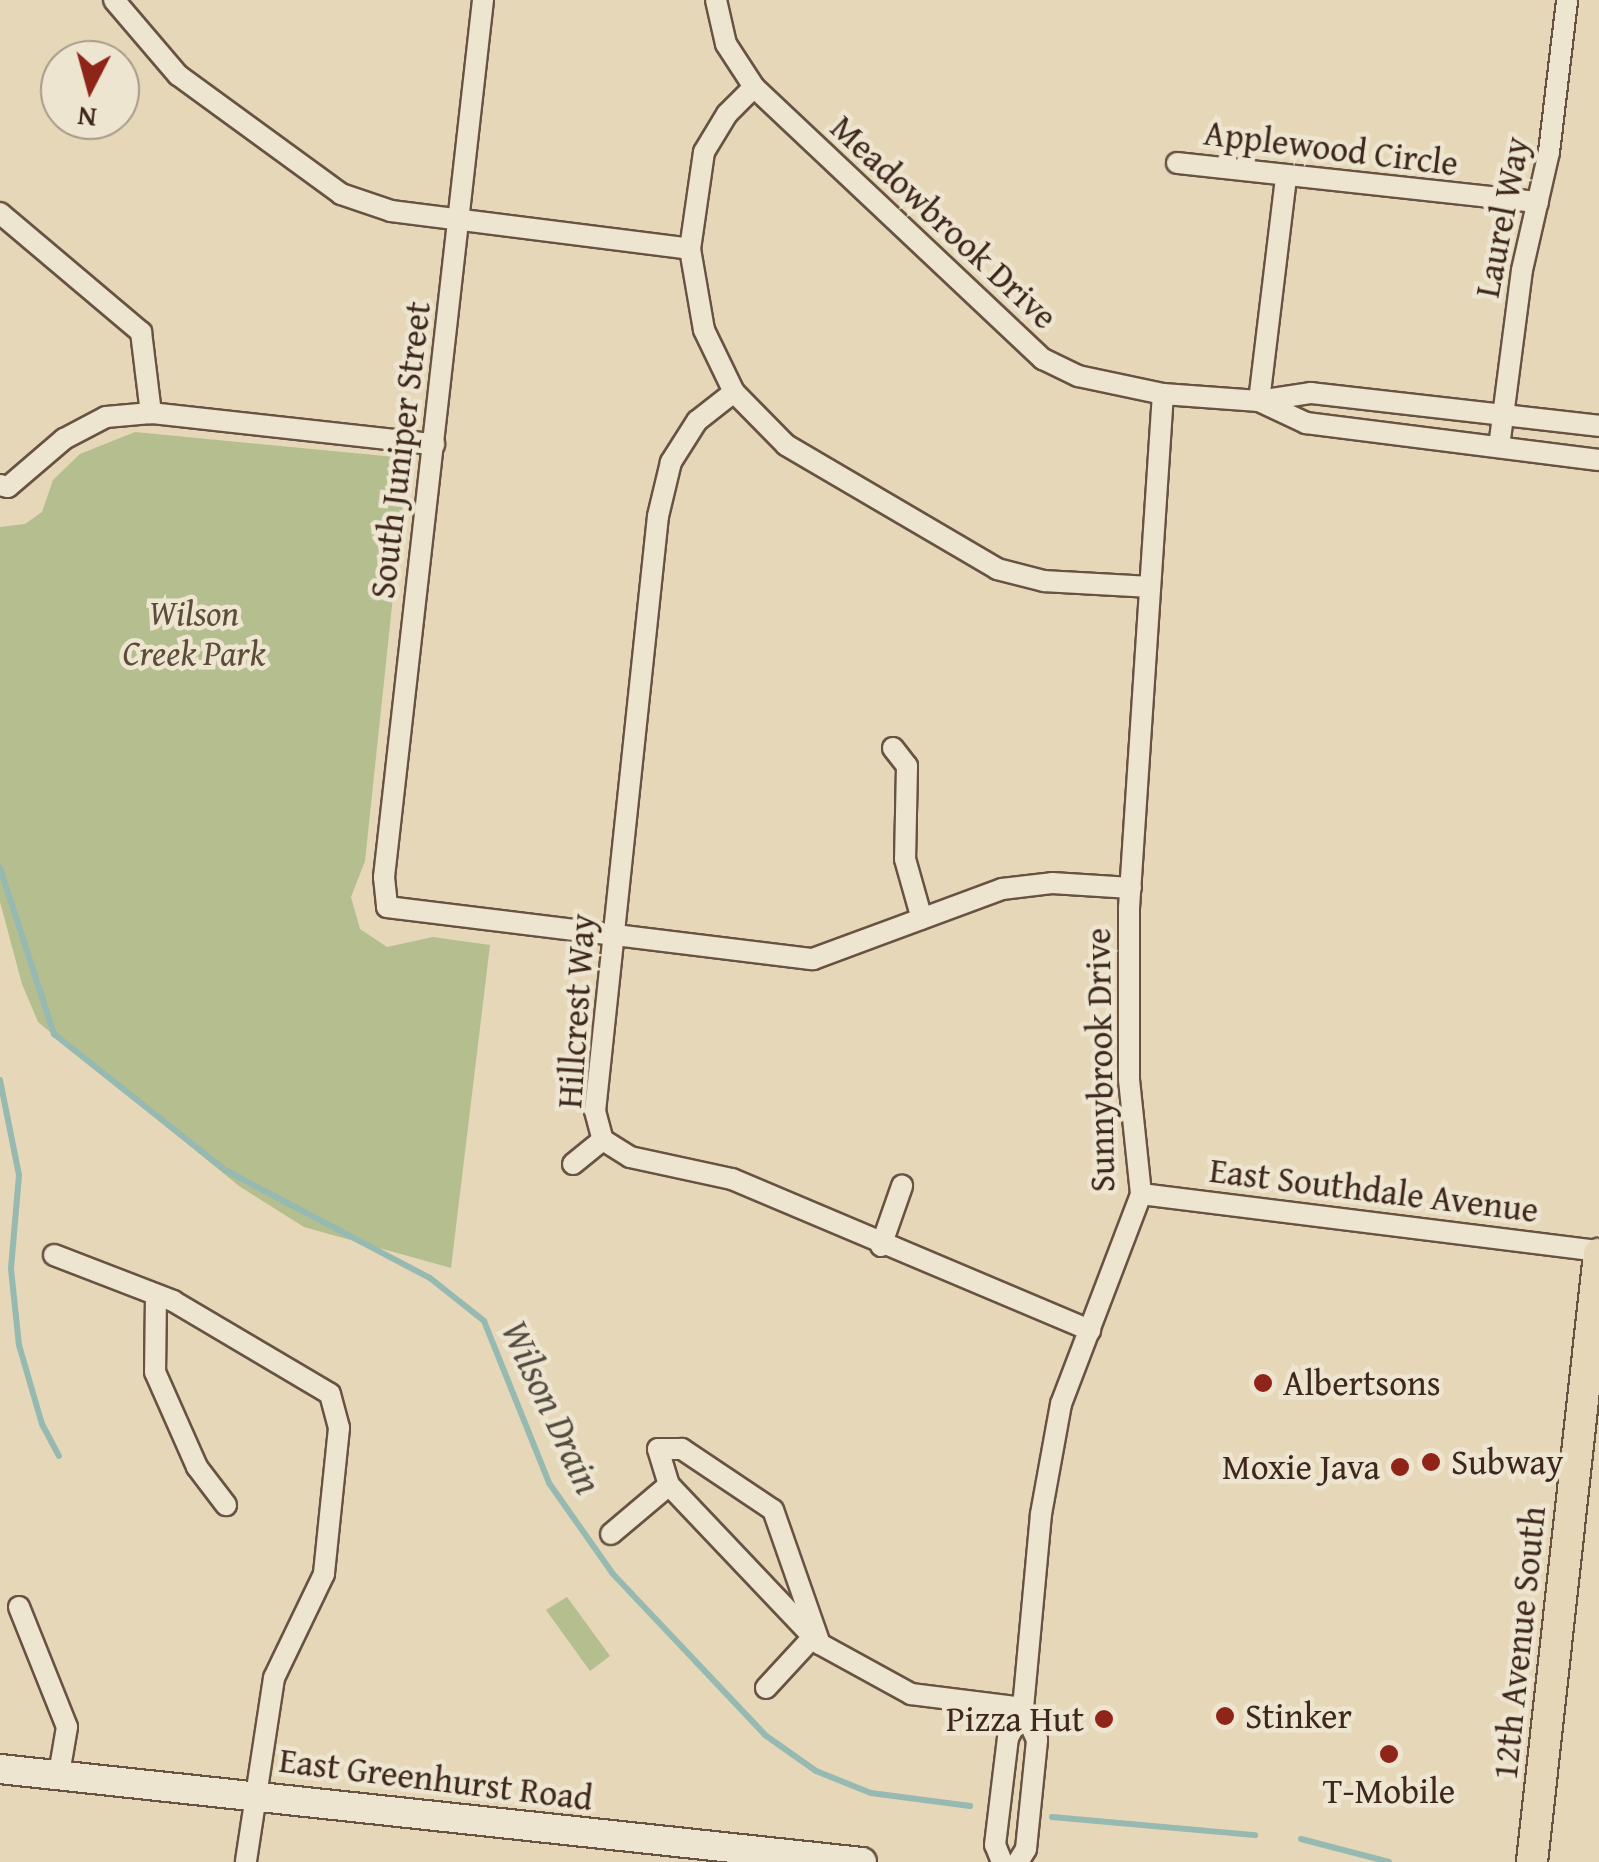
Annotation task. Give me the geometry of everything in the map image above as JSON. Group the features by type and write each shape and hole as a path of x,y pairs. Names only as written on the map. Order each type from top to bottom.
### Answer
{"main road":[{"name":"12th Avenue South","path":"1532,1862 1599,1252"},
{"name":"East Greenhurst Road","path":"0,1769 862,1862"}],"street":[{"path":"114,0 178,75 302,170 341,194 391,212 690,249"},
{"name":"South Juniper Street","path":"484,0 384,877 387,907 612,939"},
{"name":"Meadowbrook Drive","path":"716,0 726,44 754,86 1043,359 1111,388 1259,401 1311,393 1599,426"},
{"name":"Laurel Way","path":"1499,447 1522,270 1538,202 1567,0"},
{"path":"754,86 727,114 704,152 690,249 704,330 734,392 786,445 997,569 1044,581 1150,587"},
{"name":"Applewood Circle","path":"1177,163 1286,179 1538,202"},
{"path":"1259,401 1286,179"},
{"path":"0,213 141,332 148,353 151,413"},
{"name":"Hillcrest Way","path":"734,392 697,421 671,462 658,516 596,1111 602,1140 630,1156 732,1179 881,1246 1090,1330"},
{"name":"Sunnybrook Drive","path":"1002,1862 995,1845 1008,1738 1023,1708 1041,1514 1061,1404 1141,1194 1130,1079 1131,888 1163,394"},
{"name":"Meadowbrook Drive","path":"1259,401 1306,423 1599,460"},
{"path":"0,485 8,488 64,439 106,417 151,413 434,444"},
{"path":"892,748 908,766 905,859 922,919"},
{"path":"612,939 813,959 1021,885 1131,888"},
{"path":"573,1164 602,1140"},
{"path":"881,1246 902,1186"},
{"name":"East Southdale Avenue","path":"1141,1194 1599,1252"},
{"path":"54,1255 156,1295 330,1394 339,1428 324,1574 274,1678 246,1862"},
{"path":"156,1295 155,1372 197,1466 226,1505"},
{"path":"816,1640 774,1510 682,1449 658,1450 669,1485 816,1640 911,1694 1023,1708"},
{"path":"611,1534 669,1485"},
{"path":"19,1607 67,1726 59,1774"},
{"path":"766,1688 816,1640"},
{"name":"Sunnybrook Drive","path":"1018,1862 1026,1849 1037,1740 1023,1708"}],"green space":[{"name":"Wilson Creek Park","path":"135,432 395,457 412,477 403,502 365,861 351,897 360,929 387,947 433,937 490,945 451,1268 304,1227 239,1186 38,1022 22,984 0,902 0,527 25,524 42,512 53,480 80,454"},
{"path":"567,1597 610,1656 590,1671 546,1610"}],"waterway":[{"name":"Wilson Drain","path":"0,868 54,1034 225,1170 430,1278 484,1321 549,1483 613,1574 765,1735 816,1771 871,1793 970,1806"},
{"path":"0,1080 19,1175 11,1269 19,1345 42,1424 59,1456"},
{"name":"Wilson Drain","path":"1052,1817 1255,1835"},
{"name":"Wilson Drain","path":"1301,1839 1389,1862"}],"place":[{"name":"Albertsons","path":"1263,1383"},
{"name":"Subway","path":"1431,1462"},
{"name":"Moxie Java","path":"1400,1467"},
{"name":"Stinker","path":"1225,1716"},
{"name":"Pizza Hut","path":"1104,1719"},
{"name":"T-Mobile","path":"1389,1754"}]}
